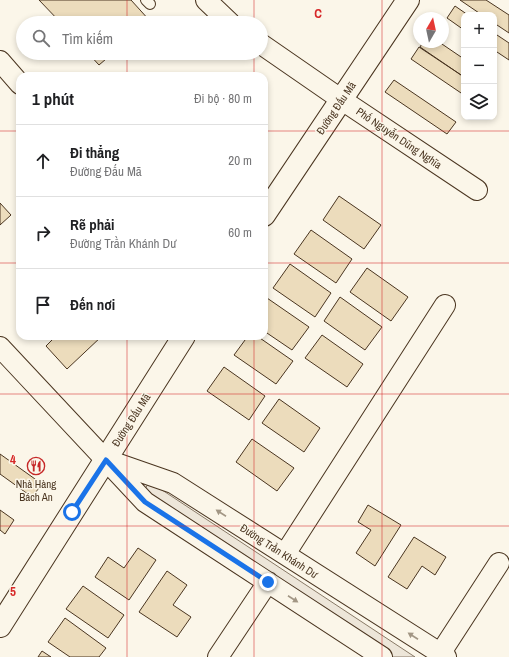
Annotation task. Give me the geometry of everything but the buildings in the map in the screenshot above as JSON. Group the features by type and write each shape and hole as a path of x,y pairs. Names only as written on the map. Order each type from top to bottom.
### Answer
{"street":[{"path":"206,0 223,16"},
{"name":"Đường Đấu Mã","path":"268,209 408,0"},
{"name":"Phố Nguyễn Dũng Nghĩa","path":"268,49 477,190"},
{"path":"0,61 16,79"},
{"path":"285,554 445,305"},
{"name":"Đường Đấu Mã","path":"0,626 181,340"},
{"name":"Đường Trần Khánh Dư","path":"0,347 145,502 382,657"},
{"name":"Đường Trần Khánh Dư","path":"106,460 173,483 443,655"},
{"path":"443,655 499,563"},
{"path":"218,657 268,582"}],"shaded area":[{"path":"148,484 153,484 415,657 393,657 146,495 145,489"}],"place":[{"name":"Nhà Hàng Bách An","path":"36,466"}],"route":[{"path":"72,512 106,460 145,502 268,582"}]}
